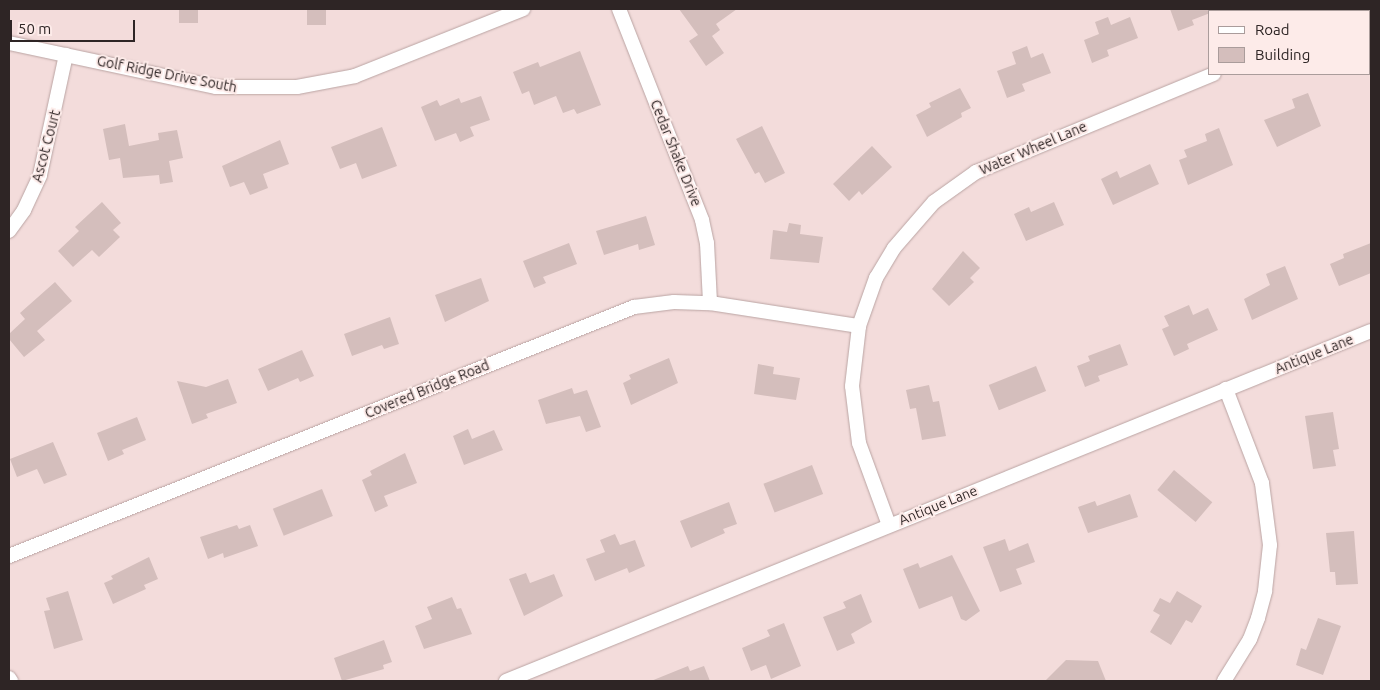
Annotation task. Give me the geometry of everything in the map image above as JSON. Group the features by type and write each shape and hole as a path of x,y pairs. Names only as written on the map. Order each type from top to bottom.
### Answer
{"street":[{"name":"Golf Ridge Drive South","path":"9,44 216,86 297,87 355,76 523,9"},
{"name":"Cedar Shake Drive","path":"619,9 700,214 707,243 710,303"},
{"name":"Ascot Court","path":"9,231 24,210 40,175 66,55"},
{"name":"Water Wheel Lane","path":"889,524 865,464 854,418 852,386 859,326 876,278 894,248 918,218 946,192 992,164 1212,75"},
{"name":"Covered Bridge Road","path":"9,556 616,313 653,303 710,303 859,326"},
{"name":"Antique Lane","path":"506,681 889,524 1371,331"},
{"path":"1224,681 1250,639 1258,618 1265,590 1270,546 1262,483 1226,390"}],"building":[{"path":"179,9 198,9 198,23 179,23"},
{"path":"307,9 326,9 326,25 307,25"},
{"path":"679,9 737,9 716,24 720,30 712,36 724,53 706,66 689,41 698,35"},
{"path":"1170,9 1218,9 1208,10 1208,14 1192,20 1194,25 1178,31"},
{"path":"1108,17 1111,25 1130,17 1138,38 1107,50 1109,56 1092,63 1084,40 1099,34 1095,22"},
{"path":"1027,46 1031,58 1043,53 1051,73 1022,84 1025,91 1007,98 997,71 1016,64 1012,52"},
{"path":"580,51 601,105 577,114 574,109 563,113 556,96 534,105 529,91 522,94 513,72 538,62 540,67"},
{"path":"960,88 971,108 961,113 962,117 927,137 916,115 931,107 929,103"},
{"path":"1308,93 1321,126 1277,147 1264,120 1295,108 1292,99"},
{"path":"481,96 490,120 470,127 474,136 460,142 456,133 435,141 421,107 437,100 440,106 459,98 461,103"},
{"path":"125,124 129,146 159,140 158,133 177,130 183,158 169,161 173,182 160,184 159,175 123,178 120,158 109,160 103,129"},
{"path":"762,126 785,173 765,183 759,172 755,174 736,139"},
{"path":"382,127 397,166 362,179 356,163 340,169 331,147"},
{"path":"1219,128 1233,165 1188,185 1179,160 1187,157 1184,150 1207,141 1205,134"},
{"path":"280,140 289,164 263,174 268,188 250,195 244,182 230,187 222,166"},
{"path":"872,146 892,167 862,195 859,191 849,201 833,184"},
{"path":"1150,164 1159,184 1113,205 1101,179 1117,171 1120,178"},
{"path":"102,202 121,223 113,230 120,237 99,257 92,250 73,267 58,251 79,231 75,227"},
{"path":"1054,202 1064,225 1026,241 1014,214 1029,207 1031,212"},
{"path":"646,216 655,245 639,250 638,244 604,255 596,231"},
{"path":"789,223 801,225 800,234 823,237 819,263 770,259 773,230 787,232"},
{"path":"569,243 577,264 543,277 546,283 534,288 523,261"},
{"path":"1371,243 1371,273 1339,286 1330,264 1344,258 1343,254"},
{"path":"963,251 980,268 970,278 974,282 949,306 932,289"},
{"path":"1285,266 1298,299 1252,320 1244,299 1270,285 1266,274"},
{"path":"481,278 489,301 445,322 435,295"},
{"path":"55,282 72,301 37,331 45,340 24,357 9,339 9,334 25,319 20,313"},
{"path":"1189,305 1193,315 1208,308 1218,330 1187,344 1189,349 1174,356 1162,329 1169,326 1164,316"},
{"path":"390,317 399,344 384,349 382,345 352,356 344,334"},
{"path":"1120,344 1128,365 1098,376 1100,381 1085,387 1077,366 1090,361 1088,356"},
{"path":"302,350 314,376 300,382 298,378 268,391 258,369"},
{"path":"669,358 678,383 631,405 623,383 631,379 629,375"},
{"path":"758,364 774,367 773,374 800,378 796,400 754,394"},
{"path":"1036,366 1046,391 999,410 989,385"},
{"path":"228,379 237,403 206,414 208,418 192,424 177,381 206,387"},
{"path":"929,385 933,402 939,401 946,436 922,440 916,408 910,409 906,390"},
{"path":"572,388 574,394 587,390 601,427 586,432 580,416 546,424 538,400"},
{"path":"1333,412 1339,449 1333,450 1336,466 1313,469 1305,416"},
{"path":"137,417 146,440 122,450 124,454 108,461 97,433"},
{"path":"468,429 472,439 494,430 503,450 464,465 453,436"},
{"path":"53,442 67,475 44,484 37,469 17,477 10,459"},
{"path":"405,453 417,483 384,496 388,506 375,512 362,480 372,475 370,471"},
{"path":"812,465 823,494 775,513 763,484"},
{"path":"1174,470 1212,502 1196,522 1157,490"},
{"path":"322,489 333,516 284,536 273,509"},
{"path":"1130,494 1138,517 1088,533 1078,507 1095,501 1097,506"},
{"path":"729,502 737,524 723,529 725,533 691,548 680,521"},
{"path":"237,525 239,529 250,525 258,546 224,558 223,553 208,559 200,537"},
{"path":"1354,531 1358,584 1336,585 1335,572 1330,572 1326,533"},
{"path":"615,534 620,545 635,540 645,566 629,573 627,568 595,581 586,559 605,552 600,540"},
{"path":"1005,539 1009,551 1028,543 1035,562 1016,569 1022,584 1000,592 983,547"},
{"path":"952,555 980,611 966,621 961,619 952,596 919,609 903,569 918,563 920,568"},
{"path":"149,557 158,579 144,585 146,589 113,604 104,583 113,579 111,576"},
{"path":"526,573 530,583 554,574 563,596 524,616 509,579"},
{"path":"68,591 83,640 54,649 44,611 50,610 46,598"},
{"path":"1177,591 1202,606 1192,623 1186,620 1171,645 1150,632 1160,615 1153,611 1160,598 1170,603"},
{"path":"861,594 872,622 851,634 855,643 837,651 823,617 846,608 843,602"},
{"path":"452,597 457,609 461,608 472,634 424,649 415,626 432,619 427,607"},
{"path":"1318,618 1341,626 1323,675 1296,665 1301,648 1306,650"},
{"path":"784,623 801,666 771,679 766,665 751,671 742,648 770,636 767,630"},
{"path":"384,640 392,662 383,665 384,669 342,681 334,658"},
{"path":"1066,660 1098,661 1106,681 1045,681"},
{"path":"688,666 690,671 704,666 710,681 651,681"}]}
